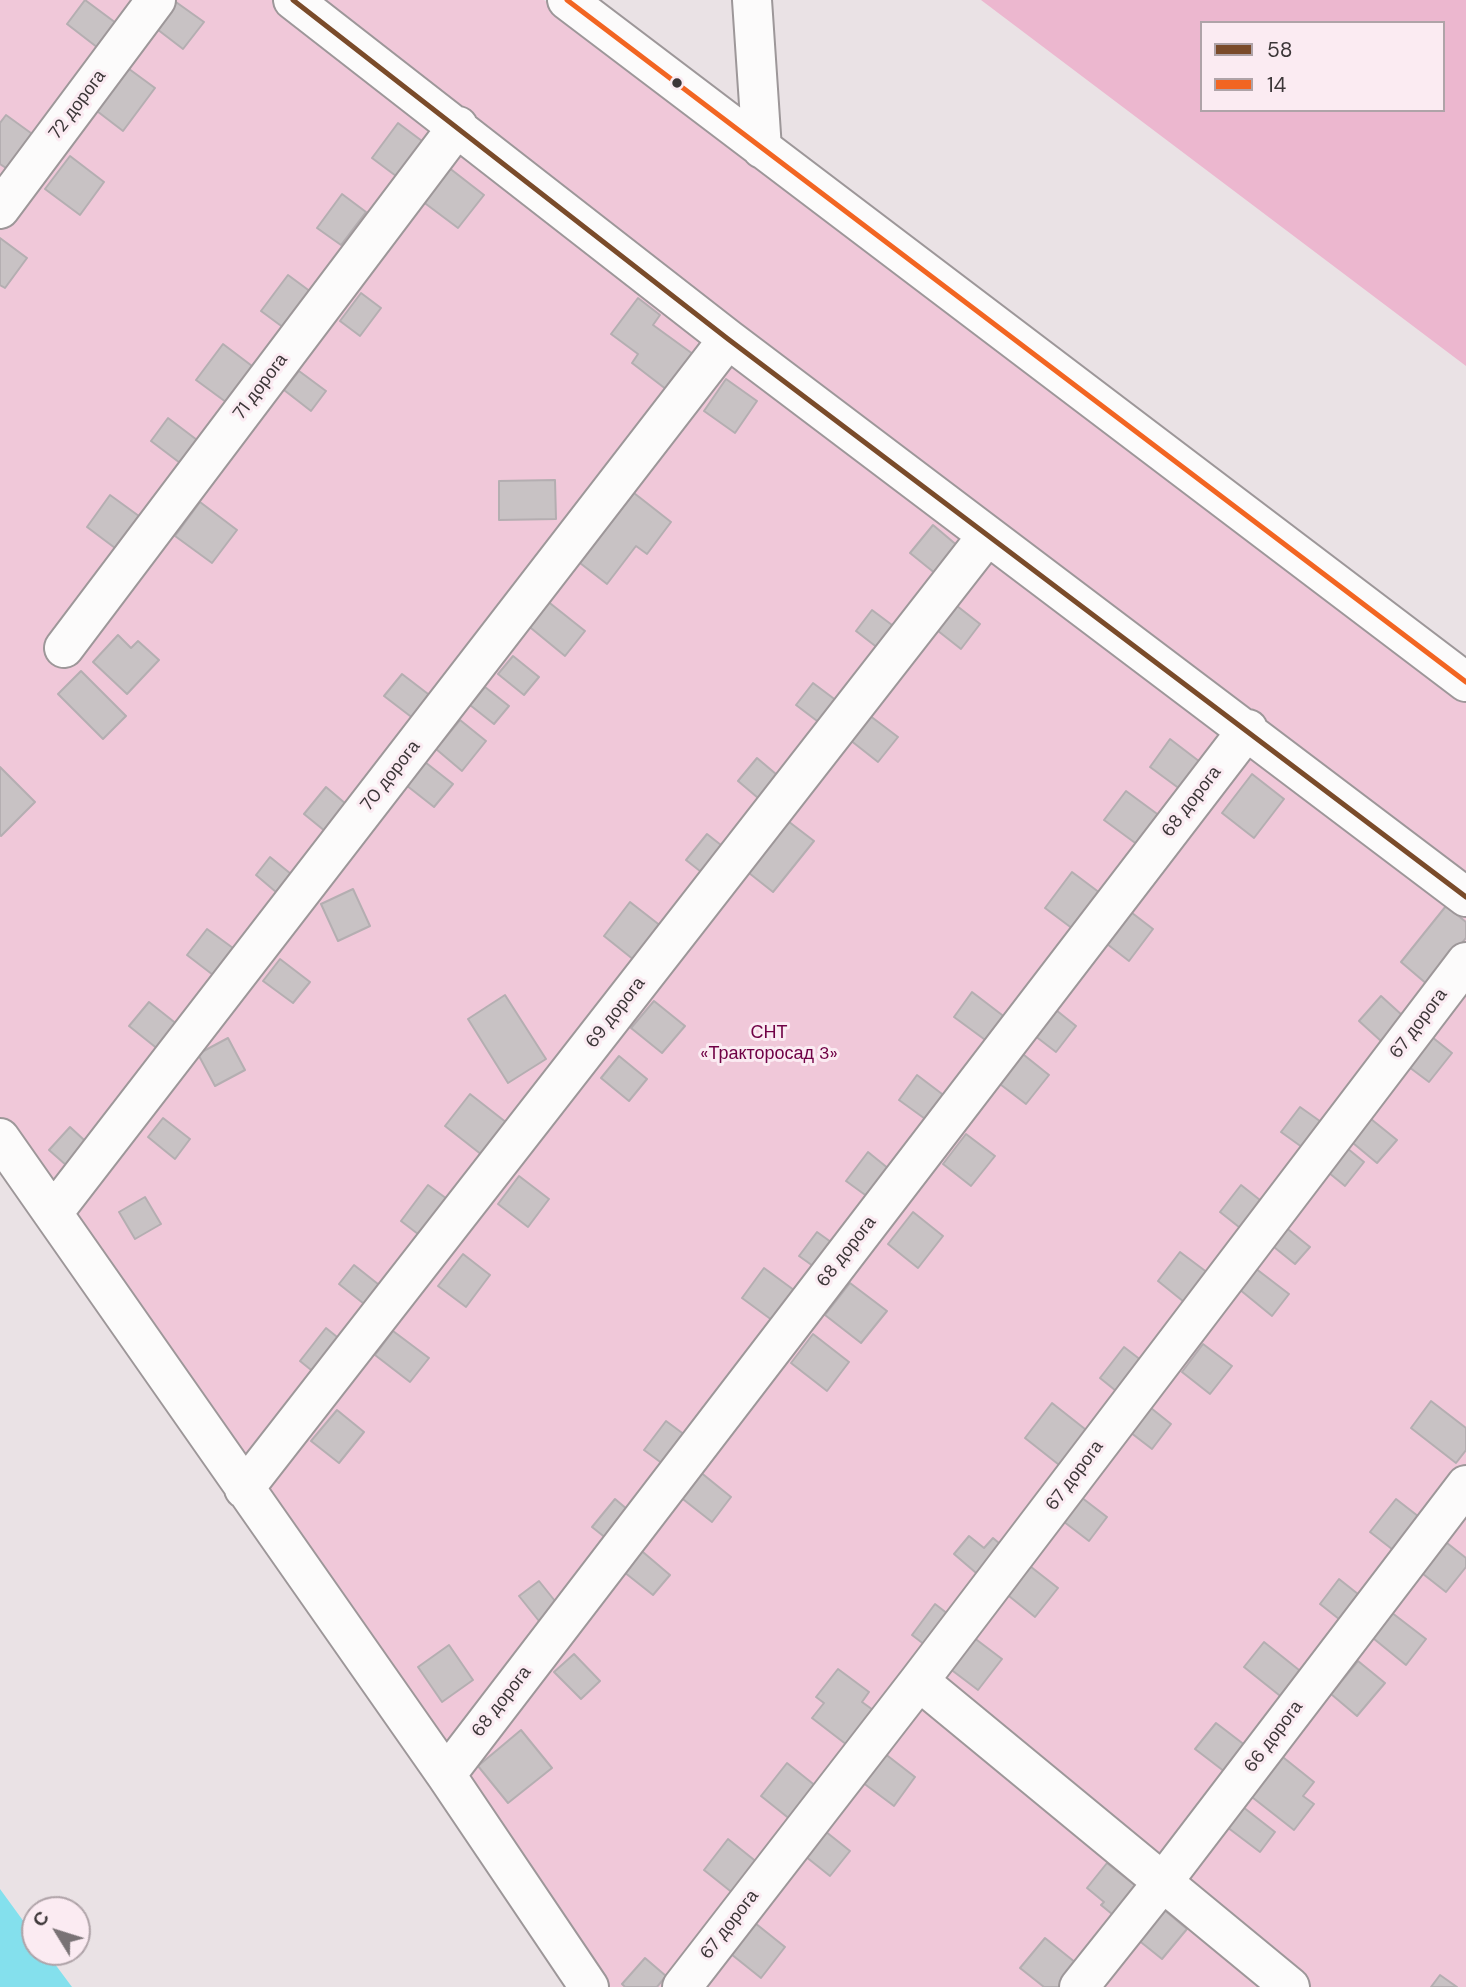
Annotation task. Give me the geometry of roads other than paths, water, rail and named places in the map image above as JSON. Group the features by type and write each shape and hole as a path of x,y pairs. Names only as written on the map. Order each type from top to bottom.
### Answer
{"street":[{"name":"72 дорога","path":"0,209 156,0"},
{"path":"293,0 728,339 987,536 1248,729 1466,897"},
{"path":"567,0 1466,682"},
{"path":"752,0 762,149"},
{"name":"71 дорога","path":"64,648 458,126"},
{"name":"70 дорога","path":"53,1213 728,339"},
{"name":"69 дорога","path":"244,1489 987,536"},
{"name":"68 дорога","path":"446,1774 1248,729"},
{"name":"67 дорога","path":"681,1987 919,1681 1466,962"},
{"path":"0,1138 446,1774 589,1987"},
{"name":"66 дорога","path":"1079,1987 1162,1883 1466,1485"},
{"path":"919,1681 1290,1987"}],"water":[{"path":"0,1889 21,1918 21,1966 56,1966 72,1987 0,1987"}],"park label":[{"name":"СНТ «Тракторосад 3»","path":"769,1043"}]}
